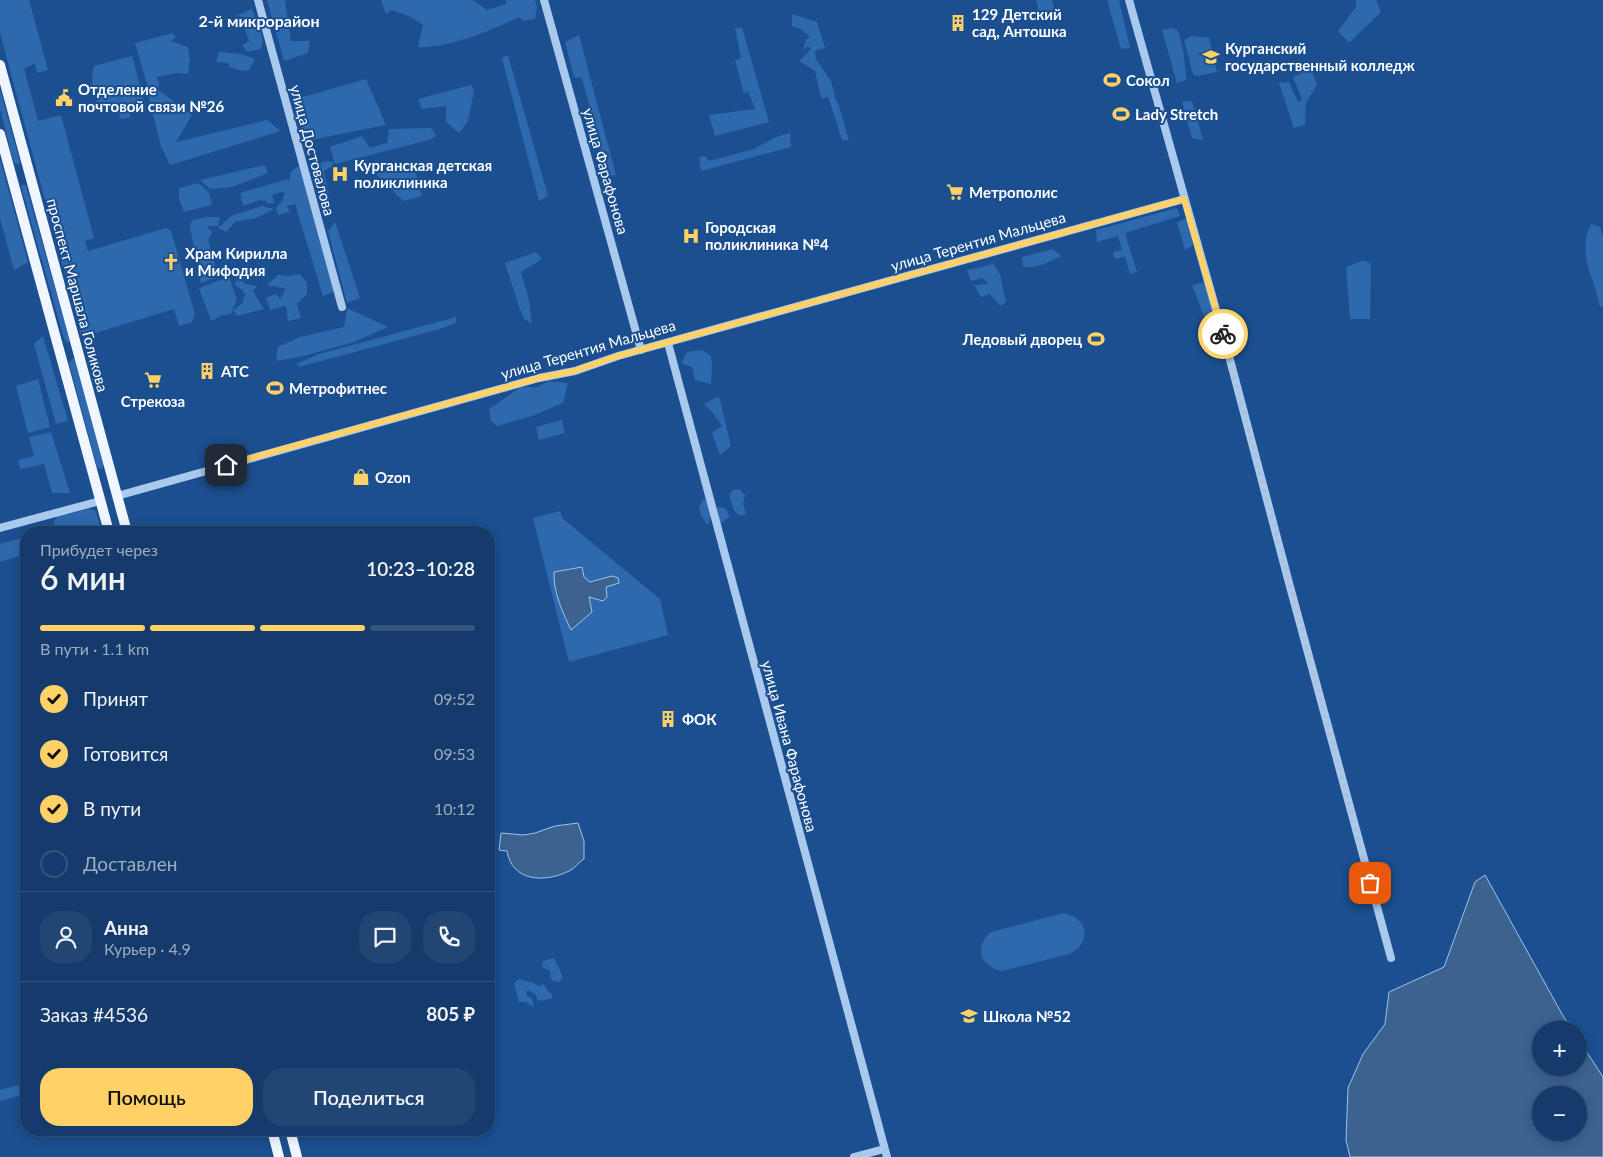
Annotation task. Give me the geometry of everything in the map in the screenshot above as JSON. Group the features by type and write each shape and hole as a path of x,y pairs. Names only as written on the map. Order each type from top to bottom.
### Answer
{"main road":[{"name":"проспект Маршала Голикова","path":"0,65 125,526"},
{"path":"0,134 107,526"},
{"path":"12,176 29,172"},
{"path":"60,355 78,350"},
{"name":"улица Терентия Мальцева","path":"100,500 117,496"},
{"path":"274,1136 279,1157"},
{"path":"292,1136 298,1157"}],"street":[{"name":"улица Достовалова","path":"258,0 342,307"},
{"name":"улица Фарафонова","path":"544,0 641,350"},
{"path":"1129,0 1229,356 1391,958"},
{"name":"улица Терентия Мальцева","path":"117,496 531,380 574,371 668,342 1184,199"},
{"name":"улица Ивана Фарафонова","path":"668,342 886,1153"},
{"name":"улица Терентия Мальцева","path":"0,528 100,500"},
{"path":"854,1157 886,1153"}],"shaded area":[{"path":"0,0 29,0 48,70 37,73 35,64 24,68 38,121 61,115 94,238 85,241 88,251 166,228 171,231 195,314 192,322 179,326 174,309 82,337 0,33"},
{"path":"267,0 285,0 291,41 310,41 308,53 284,61"},
{"path":"381,0 473,0 487,10 506,4 506,0 535,0 537,7 535,19 522,21 520,17 483,33 458,41 418,47 423,25 411,17 392,10 386,14"},
{"path":"1036,0 1052,0 1055,11 1054,15 1043,18 1040,16"},
{"path":"1107,0 1119,0 1130,48 1121,49"},
{"path":"1356,0 1376,0 1381,12 1349,43 1338,31 1356,7"},
{"path":"252,9 263,39 261,49 247,52 242,45 249,41 244,27 244,17 236,16"},
{"path":"792,14 817,22 825,48 815,51 816,59 831,81 849,140 842,140 828,97 821,98 815,71 799,61 811,49 808,46 803,50 806,40 810,37 801,29 792,26"},
{"path":"742,27 769,122 715,136 709,115 755,109 748,91 744,94 735,60 741,58 735,28"},
{"path":"1173,28 1178,31 1183,49 1186,80 1177,83 1162,30"},
{"path":"173,33 176,38 170,41 188,47 190,59 188,74 176,73 156,77 159,82 158,91 192,115 176,142 267,120 281,131 170,165 161,146 148,95 150,94 135,43"},
{"path":"579,35 616,175 608,176 582,78 574,77 565,42"},
{"path":"1192,36 1209,38 1217,72 1196,76 1193,74 1184,40"},
{"path":"219,52 242,54 255,59 249,70 243,71 229,67 229,63 216,62"},
{"path":"508,55 548,196 539,201 502,58"},
{"path":"132,56 146,108 131,112 129,118 120,119 117,107 101,111 93,89 94,66"},
{"path":"1311,69 1317,85 1306,103 1305,125 1294,128 1279,83 1289,82 1298,102 1302,99 1293,77"},
{"path":"366,79 386,125 306,141 293,100"},
{"path":"471,85 474,91 468,121 459,133 446,122 446,106 422,109 418,99"},
{"path":"0,89 20,162 19,165 14,163 0,109"},
{"path":"1192,101 1203,140 1192,138 1182,102"},
{"path":"431,128 436,136 429,140 335,164 330,147 362,136 370,148 387,143 389,129"},
{"path":"790,133 791,147 701,171 699,157 705,156 709,161 754,149 776,137"},
{"path":"0,159 28,262 14,270 0,218"},
{"path":"326,161 333,162 333,166 324,171 332,212 323,213 313,172 317,164"},
{"path":"302,164 338,290 323,296 295,204 287,206 290,212 278,215 276,208 282,201 285,193 281,192 272,195 274,203 268,204 266,201 260,200 243,206 240,193 288,179 289,182 291,171"},
{"path":"265,165 268,173 232,187 210,189 200,180"},
{"path":"414,166 422,196 403,201 376,174"},
{"path":"199,183 209,193 212,205 184,212 179,199 179,188"},
{"path":"24,184 70,341 67,343 64,339 21,186"},
{"path":"262,206 274,209 256,218 235,222 226,232 218,228 231,216"},
{"path":"1177,208 1180,216 1125,233 1137,272 1130,274 1125,257 1115,259 1113,252 1122,250 1118,236 1121,235 1097,242 1096,230"},
{"path":"220,217 218,226 207,226 212,232 208,240 214,259 216,277 201,283 190,227 192,220"},
{"path":"1188,218 1193,245 1185,250 1177,222"},
{"path":"335,222 360,298 347,303 328,231"},
{"path":"1591,224 1600,227 1603,237 1603,308 1600,307 1586,256 1585,246"},
{"path":"1053,249 1061,256 1037,266 1023,266 1022,257"},
{"path":"536,252 542,259 521,272 528,296 532,323 524,319 505,263"},
{"path":"1364,260 1371,264 1370,319 1350,319 1346,267"},
{"path":"994,264 1000,274 1006,302 1000,306 990,294 981,297 974,285 989,284 982,278 971,281 967,270"},
{"path":"300,274 307,283 307,294 297,304 301,318 288,321 286,306 270,310 266,298 276,294 280,299 285,290 284,288 267,285 278,275"},
{"path":"229,277 237,299 231,314 222,315 211,321 199,288"},
{"path":"238,279 246,284 257,286 253,291 264,309 237,316 233,310 242,304 245,294 234,284"},
{"path":"1205,282 1215,324 1208,326 1192,285"},
{"path":"347,308 388,327 354,342 300,357 276,361 278,347 300,337 344,327"},
{"path":"456,317 456,323 440,329 299,367 296,364 319,354"},
{"path":"43,336 68,421 56,424 34,344"},
{"path":"702,350 711,356 711,384 695,380 692,367 681,363 687,352"},
{"path":"72,359 75,359 76,362 104,465 101,469 97,467 69,363"},
{"path":"38,379 50,427 28,433 16,386"},
{"path":"549,381 568,383 563,403 532,416 497,426 491,421 489,409 521,387 537,387"},
{"path":"719,396 731,446 720,455 712,433 722,426 704,404"},
{"path":"562,420 565,433 539,440 536,427"},
{"path":"51,432 70,493 52,493 44,464 20,469 18,460 34,456 29,437"},
{"path":"740,489 745,495 743,504 746,514 739,516 734,510 729,495 733,490"},
{"path":"704,498 710,506 725,508 730,516 718,526 711,515 708,525 701,516 699,506"},
{"path":"89,509 95,510 100,526 54,526 54,521 57,517"},
{"path":"560,511 562,518 660,599 668,635 569,662 533,518"},
{"path":"20,539 20,556 0,562 0,544"},
{"path":"582,567 584,577 590,582 612,576 618,578 619,583 606,587 607,597 603,601 589,597 592,612 571,630 557,595 554,572"},
{"path":"578,823 584,841 584,859 571,870 560,875 540,878 522,874 515,869 507,851 499,850 501,833 524,835 555,826"},
{"path":"1485,875 1566,1021 1532,1021 1532,1076 1587,1076 1587,1052 1603,1077 1603,1157 1350,1157 1346,1140 1348,1088 1363,1054 1385,1024 1389,992 1444,967 1475,882"},
{"path":"1064,913 1079,920 1084,932 1081,944 1069,954 1002,971 988,965 981,956 982,944 991,932"},
{"path":"554,958 563,977 559,982 552,981 550,971 542,967 543,961"},
{"path":"519,979 539,986 544,984 552,994 552,998 541,1001 528,990 526,992 527,996 532,998 534,1008 526,1002 519,1002 514,983"},
{"path":"20,1085 20,1096 0,1101 0,1090"}],"way so far":[{"path":"1223,334 1370,883"}],"place":[{"name":"129 Детский сад, Антошка","path":"958,23"},
{"name":"Курганский государственный колледж","path":"1211,57"},
{"name":"Сокол","path":"1112,80"},
{"name":"Отделение почтовой связи №26","path":"64,98"},
{"name":"Lady Stretch","path":"1121,114"},
{"name":"Курганская детская поликлиника","path":"340,174"},
{"name":"Метрополис","path":"955,192"},
{"name":"Городская поликлиника №4","path":"691,236"},
{"name":"Храм Кирилла и Мифодия","path":"171,262"},
{"name":"Ледовый дворец","path":"1096,339"},
{"name":"АТС","path":"207,371"},
{"name":"Стрекоза","path":"153,380"},
{"name":"Метрофитнес","path":"275,388"},
{"name":"Ozon","path":"361,477"},
{"name":"ФОК","path":"668,719"},
{"name":"Школа №52","path":"969,1016"}],"district":[{"name":"2-й микрорайон","path":"259,20"}],"route":[{"path":"226,465 539,378 574,371 618,356 1184,199 1223,334"}]}
